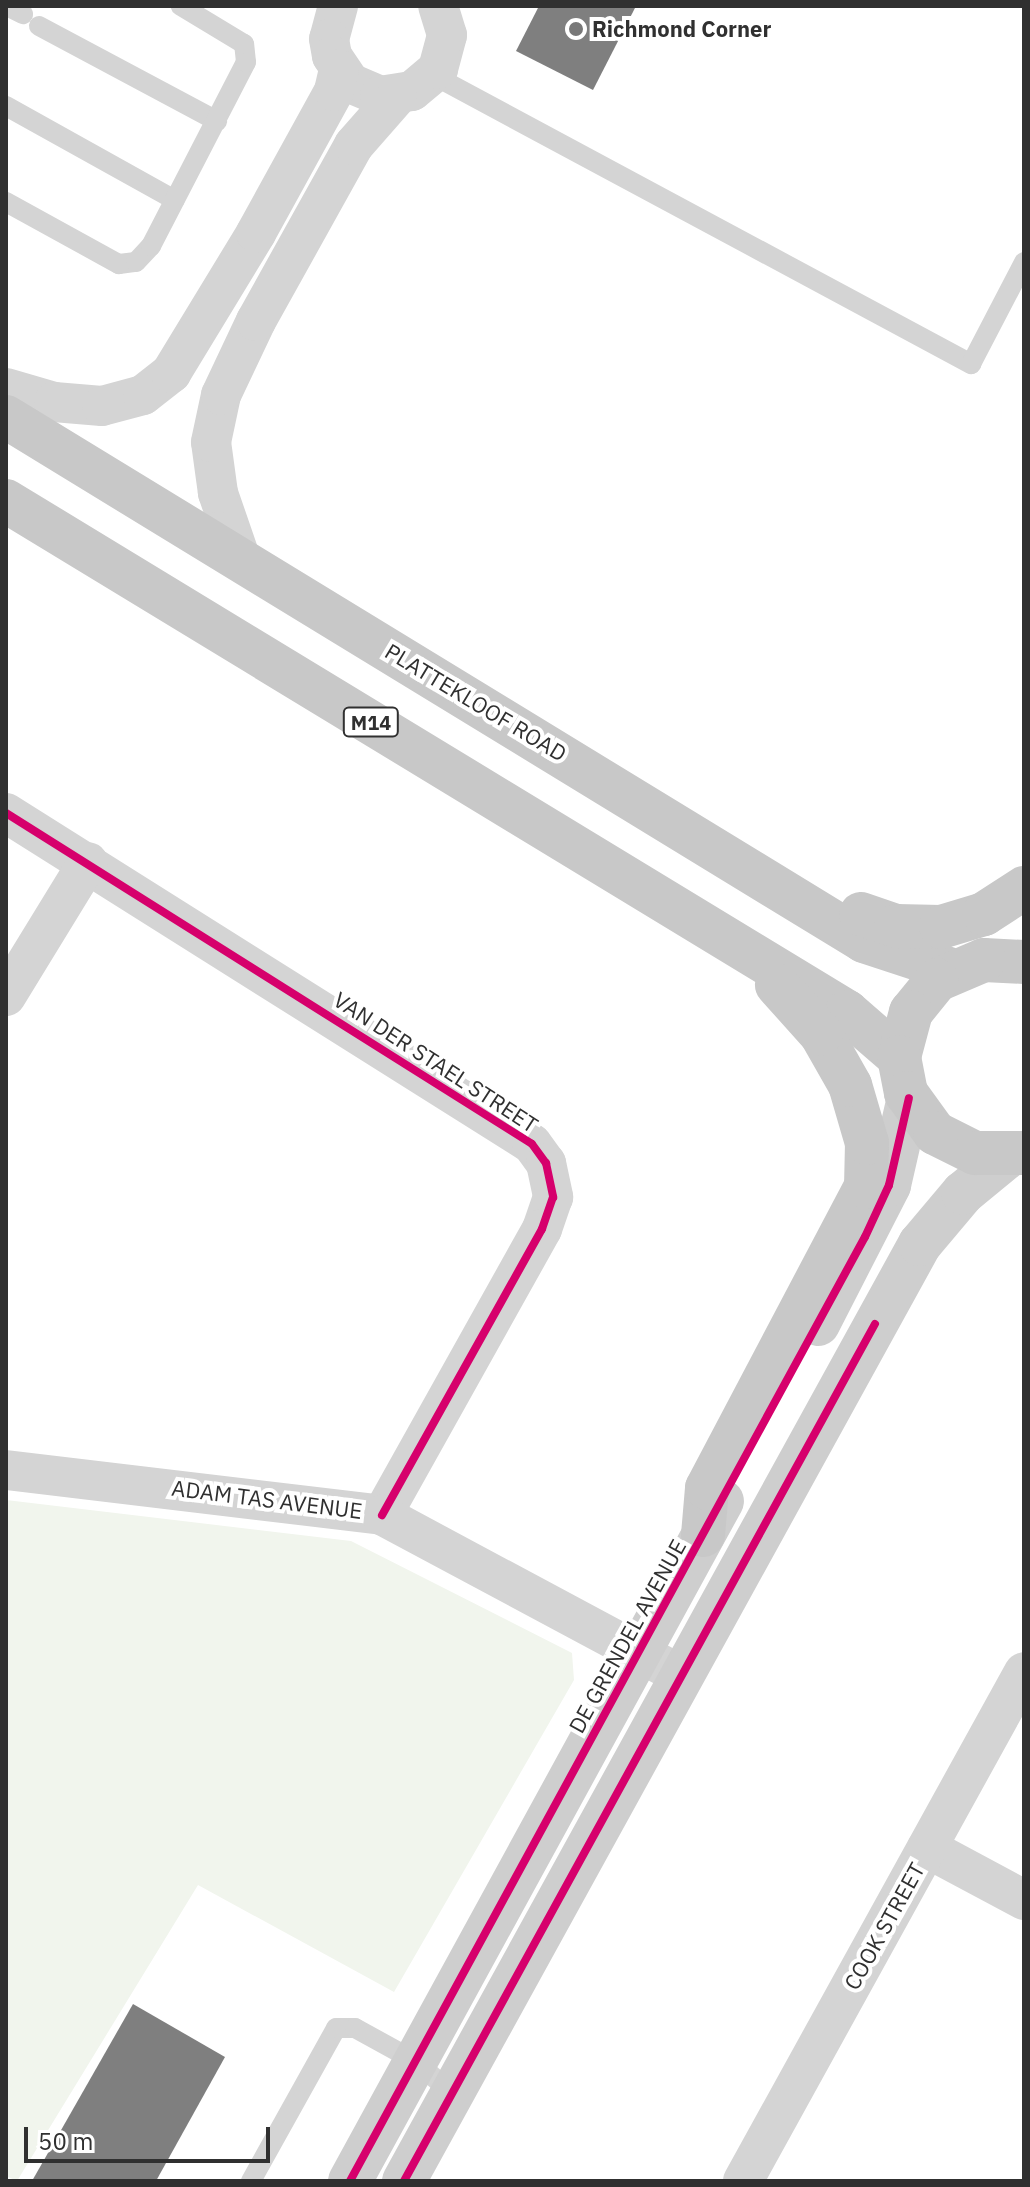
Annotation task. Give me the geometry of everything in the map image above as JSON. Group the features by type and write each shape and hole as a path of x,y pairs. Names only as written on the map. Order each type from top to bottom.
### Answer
{"main road":[{"name":"PLATTEKLOOF ROAD","path":"6,417 787,889 864,941 952,970"},
{"name":"M14","path":"6,501 847,1012 904,1078 927,1126 949,1143 975,1153 1016,1154"},
{"path":"787,889 913,928 968,920 1024,888"},
{"path":"703,1535 707,1488 856,1213 868,1163 860,1111 836,1056 808,1018 736,942"},
{"path":"904,1078 913,1007 952,970 1014,951"}],"street":[{"path":"240,557 218,493 211,442 221,395 256,321 354,145 397,96 433,75 446,53 447,35 438,6"},
{"path":"6,388 54,402 102,406 143,395 171,373 256,233 334,91 339,70 329,39 329,10"},
{"path":"339,70 364,91 397,96"},
{"name":"VAN DER STAEL STREET","path":"6,813 532,1144 546,1163 553,1197 542,1229 382,1515"},
{"path":"6,996 88,862"},
{"name":"DE GRENDEL AVENUE","path":"350,2181 640,1652 889,1185 904,1078"},
{"path":"404,2181 920,1244 963,1193 1016,1154"},
{"name":"ADAM TAS AVENUE","path":"6,1470 382,1515 680,1675"},
{"name":"COOK STREET","path":"757,2176 927,1848 1024,1672"},
{"path":"927,1848 1024,1900"}],"lane":[{"path":"6,202 119,264 136,262 151,246 246,62 244,44 181,6"},
{"path":"23,16 217,121"},
{"path":"433,75 971,364 1024,262"},
{"path":"6,106 175,200"},
{"path":"251,2181 336,2028 355,2028 415,2061 452,2093"}],"shaded area":[{"path":"6,1500 351,1541 572,1653 574,1680 394,1992 198,1885 17,2181 6,2176"}],"building":[{"name":"Richmond Corner","path":"539,6 636,6 593,90 516,51"},
{"path":"133,2004 225,2057 156,2181 32,2181"}],"cycle path":[{"path":"6,813 532,1144 546,1163 553,1197 542,1229 382,1515"},
{"path":"350,2181 865,1237 889,1185 909,1098"},
{"path":"404,2181 875,1324"}],"place":[{"name":"Richmond Corner","path":"576,29"}]}
